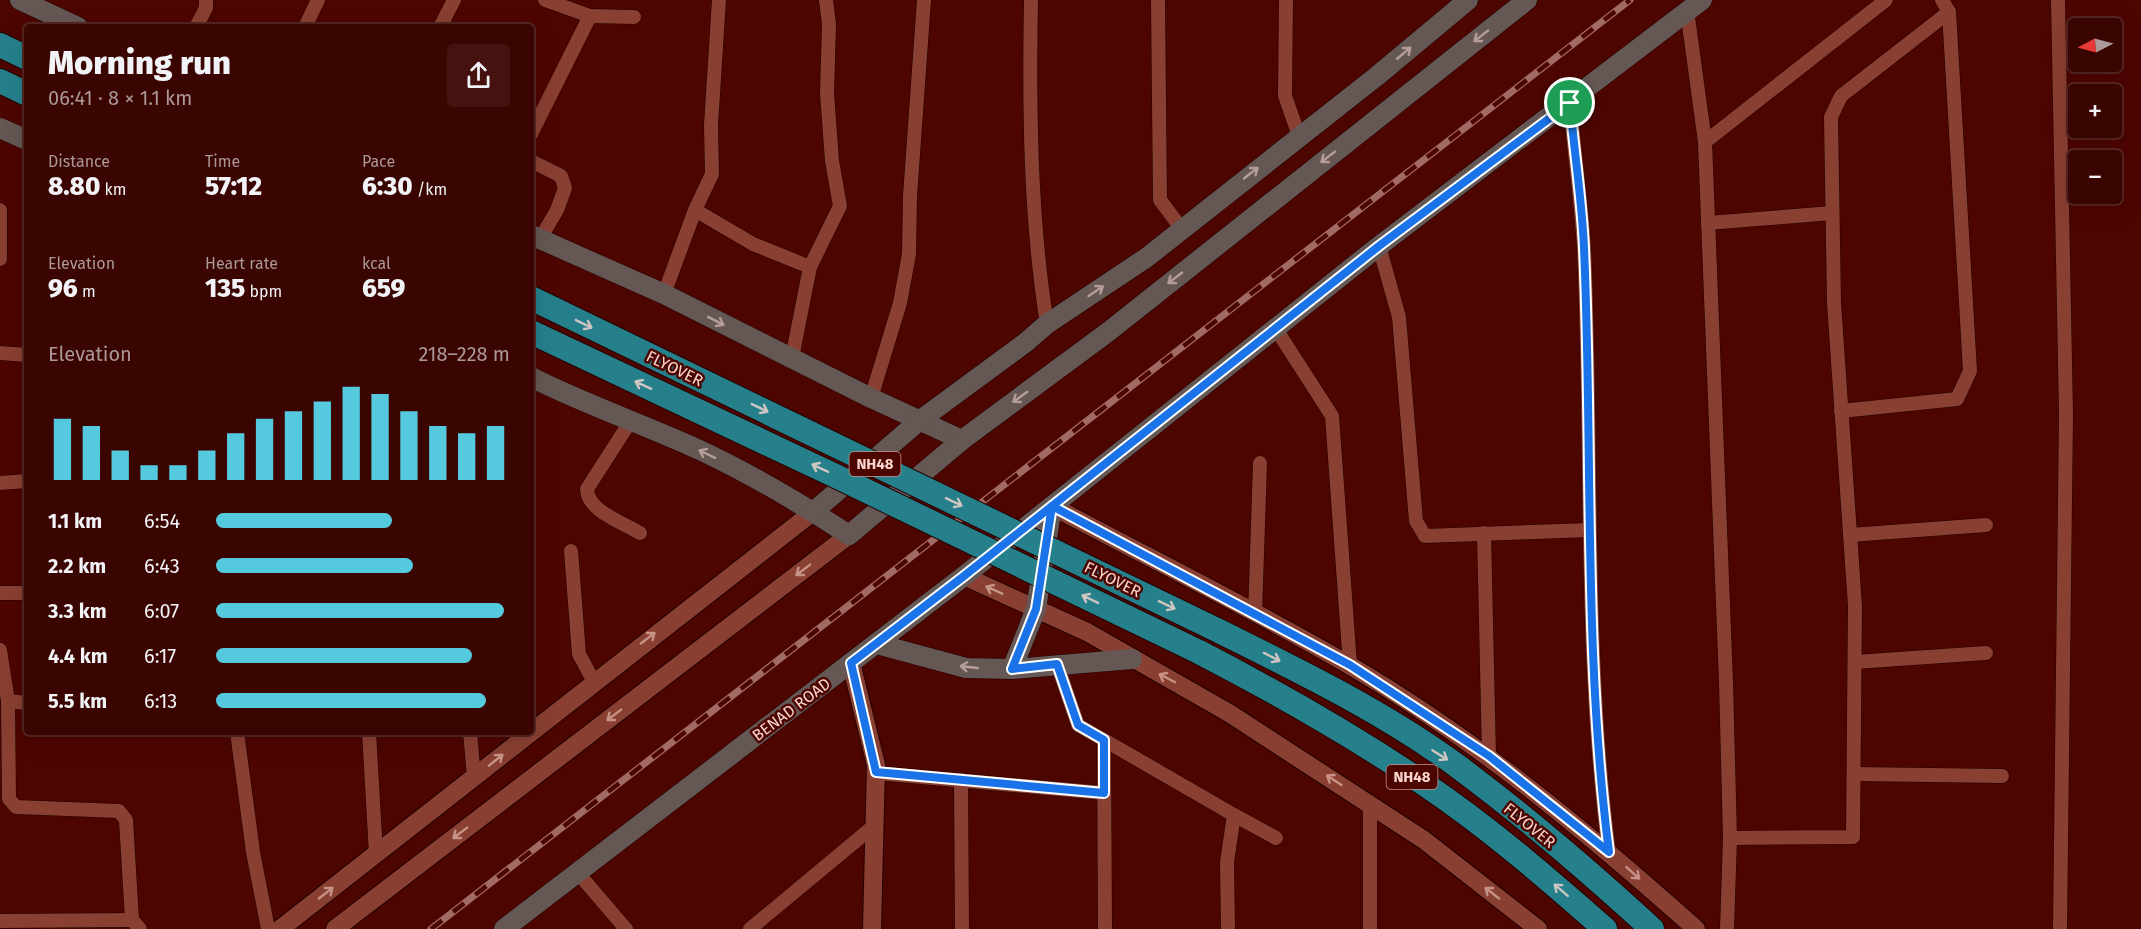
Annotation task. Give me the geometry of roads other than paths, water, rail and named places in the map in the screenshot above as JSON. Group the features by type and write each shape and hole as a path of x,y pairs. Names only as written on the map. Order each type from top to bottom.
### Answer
{"highway":[{"path":"0,45 24,57"},
{"path":"0,81 24,93"},
{"name":"FLYOVER","path":"534,299 1305,674 1460,768 1587,869 1652,929"},
{"name":"FLYOVER","path":"534,333 843,479 1264,686 1445,798 1501,840 1605,929"}],"main road":[{"path":"20,0 72,24"},
{"path":"534,377 630,422 707,454 813,512 849,535 962,440 1117,325 1527,0"},
{"path":"813,512 919,421 1025,343 1047,324 1146,258 1466,1"},
{"name":"BENAD ROAD","path":"504,929 877,644 1379,246 1570,103 1695,5"},
{"path":"0,128 24,139"},
{"path":"536,237 664,294 871,398 962,440"},
{"path":"1012,669 1036,609 1052,506"},
{"path":"877,644 966,668 1012,669 1132,659"}],"street":[{"path":"198,24 206,8 206,0"},
{"path":"306,24 318,0"},
{"path":"442,24 454,0"},
{"path":"545,0 590,16 634,17"},
{"path":"664,294 694,210 712,174 711,125 718,0"},
{"path":"792,358 810,267 840,207 832,160 827,93 829,24 826,0"},
{"path":"871,398 900,303 909,254 909,196 924,0"},
{"path":"1031,0 1030,69 1034,178 1041,285 1047,324"},
{"path":"1158,0 1160,200 1181,228"},
{"path":"1286,0 1285,96 1299,136"},
{"path":"1705,142 1886,0"},
{"path":"2058,0 2066,414 2060,929"},
{"path":"1695,5 1705,142 1730,838 1727,929"},
{"path":"1730,838 1854,837 1855,606 1834,303 1831,117 1841,96 1945,6"},
{"path":"1841,411 1957,399 1970,371 1945,6"},
{"path":"534,128 590,16"},
{"path":"1570,103 1584,246 1590,530 1600,787 1609,852"},
{"path":"534,162 561,176 565,188 557,210 536,237"},
{"path":"0,210 0,259"},
{"path":"694,210 753,244 810,267"},
{"path":"1708,223 1833,213"},
{"path":"1379,246 1400,317 1416,521 1425,536 1590,530"},
{"path":"1276,329 1332,416 1350,665"},
{"path":"0,353 24,355"},
{"path":"630,422 587,489 587,496 592,505 640,533"},
{"path":"1255,615 1260,463"},
{"path":"0,483 24,481"},
{"path":"1052,506 1350,665 1489,756 1609,852 1696,929"},
{"path":"534,730 813,512"},
{"path":"1850,535 1986,525"},
{"path":"1484,533 1489,756"},
{"path":"334,929 849,535"},
{"path":"571,552 579,654 594,682"},
{"path":"964,576 1087,632 1229,713 1424,840 1538,929"},
{"path":"0,593 24,593"},
{"path":"0,650 8,701 9,799 16,807 119,811 126,820 136,925"},
{"path":"1855,662 1986,653"},
{"path":"851,663 876,772 872,929"},
{"path":"1057,664 1078,725 1276,838"},
{"path":"8,701 24,703"},
{"path":"237,735 253,852 268,929"},
{"path":"369,735 376,854"},
{"path":"470,735 474,777"},
{"path":"280,929 527,735"},
{"path":"1104,740 1105,929"},
{"path":"876,772 1104,793"},
{"path":"1854,774 2002,776"},
{"path":"961,780 962,929"},
{"path":"1370,803 1370,929"},
{"path":"1228,929 1227,862 1234,815"},
{"path":"750,929 875,825"},
{"path":"578,873 626,929"},
{"path":"0,921 136,925"},
{"path":"119,929 136,925"}],"railway":[{"path":"431,929 1630,0"}]}
